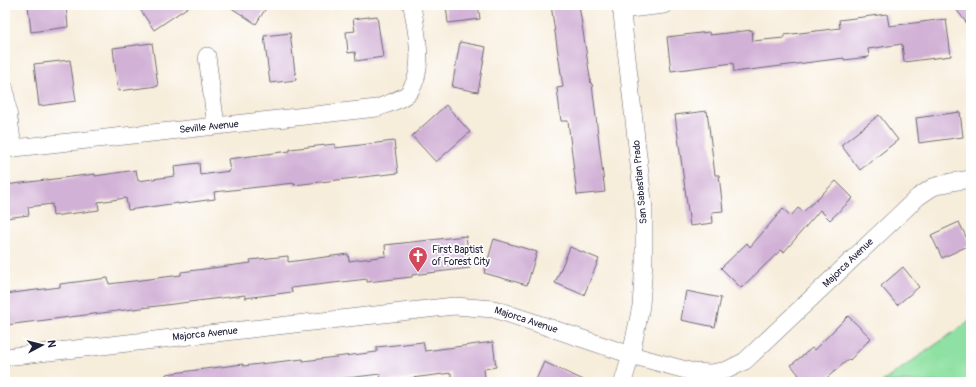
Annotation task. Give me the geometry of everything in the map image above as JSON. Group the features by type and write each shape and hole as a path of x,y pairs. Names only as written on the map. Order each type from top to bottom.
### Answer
{"street":[{"name":"Seville Avenue","path":"9,148 377,108 395,102 410,92 418,75 419,55 412,5"},
{"path":"621,7 664,5"},
{"name":"San Sabastian Prado","path":"621,7 644,209 644,262 641,306 631,355 623,382"},
{"path":"207,56 216,126"},
{"path":"5,89 9,148"},
{"name":"Majorca Avenue","path":"5,357 454,306 494,309 631,355 693,372 711,374 727,370 745,361 918,197 934,187 951,182 971,180"}],"green space":[{"path":"971,320 971,382 882,382"}],"building":[{"path":"28,5 66,5 68,27 31,32"},
{"path":"137,5 191,5 154,30"},
{"path":"227,5 268,5 256,24"},
{"path":"446,5 478,5 480,19 448,23"},
{"path":"551,5 579,5 592,84 605,192 577,195 568,121 561,121 557,88 563,87"},
{"path":"953,5 971,5 971,29"},
{"path":"887,14 889,26 946,19 951,56 904,62 902,44 868,49 869,57 844,60 844,58 734,72 733,63 671,71 667,37 709,32 710,35 752,30 753,41 784,38 784,35 840,28 839,20"},
{"path":"377,16 383,57 356,61 355,52 348,53 346,32 355,31 353,19"},
{"path":"290,33 296,80 270,83 264,36"},
{"path":"460,42 486,47 478,92 452,87"},
{"path":"152,43 158,86 118,91 113,48"},
{"path":"70,60 76,101 39,106 34,64"},
{"path":"446,105 470,132 436,162 412,136"},
{"path":"707,111 715,175 719,175 723,211 712,212 713,223 690,226 675,115"},
{"path":"960,112 963,137 919,143 916,118"},
{"path":"879,115 898,140 860,170 841,145"},
{"path":"394,141 398,173 294,185 294,183 214,192 215,199 128,210 126,198 98,202 99,210 53,216 52,204 28,207 29,215 5,218 5,185 95,174 95,176 136,170 138,181 175,176 174,166 199,163 200,175 230,171 228,159 290,151 290,149 335,144 335,148"},
{"path":"836,181 853,198 830,220 820,210 784,252 781,250 741,288 721,268 747,243 750,247 783,209 791,216 798,208 803,212"},
{"path":"959,222 970,245 942,258 931,235"},
{"path":"466,236 470,268 412,275 412,277 367,282 367,279 291,288 292,292 245,298 245,295 6,325 5,294 60,287 60,284 108,278 109,284 181,275 181,272 251,263 250,260 288,256 288,262 348,254 349,261 386,256 385,245"},
{"path":"494,239 537,252 527,285 484,273"},
{"path":"570,247 599,259 584,295 555,283"},
{"path":"903,267 919,287 897,305 881,286"},
{"path":"686,291 721,298 715,327 681,320"},
{"path":"848,316 871,338 850,360 849,359 822,382 791,382 799,375 791,365 812,348 814,350"},
{"path":"423,342 425,351 493,342 496,367 484,369 485,379 462,382 452,382 451,373 381,382 380,374 315,382 166,382 166,374 243,364 243,366 303,359 303,361 377,352 377,347"},
{"path":"544,362 588,382 535,382"}],"place":[{"name":"First Baptist of Forest City","path":"418,273"}]}
